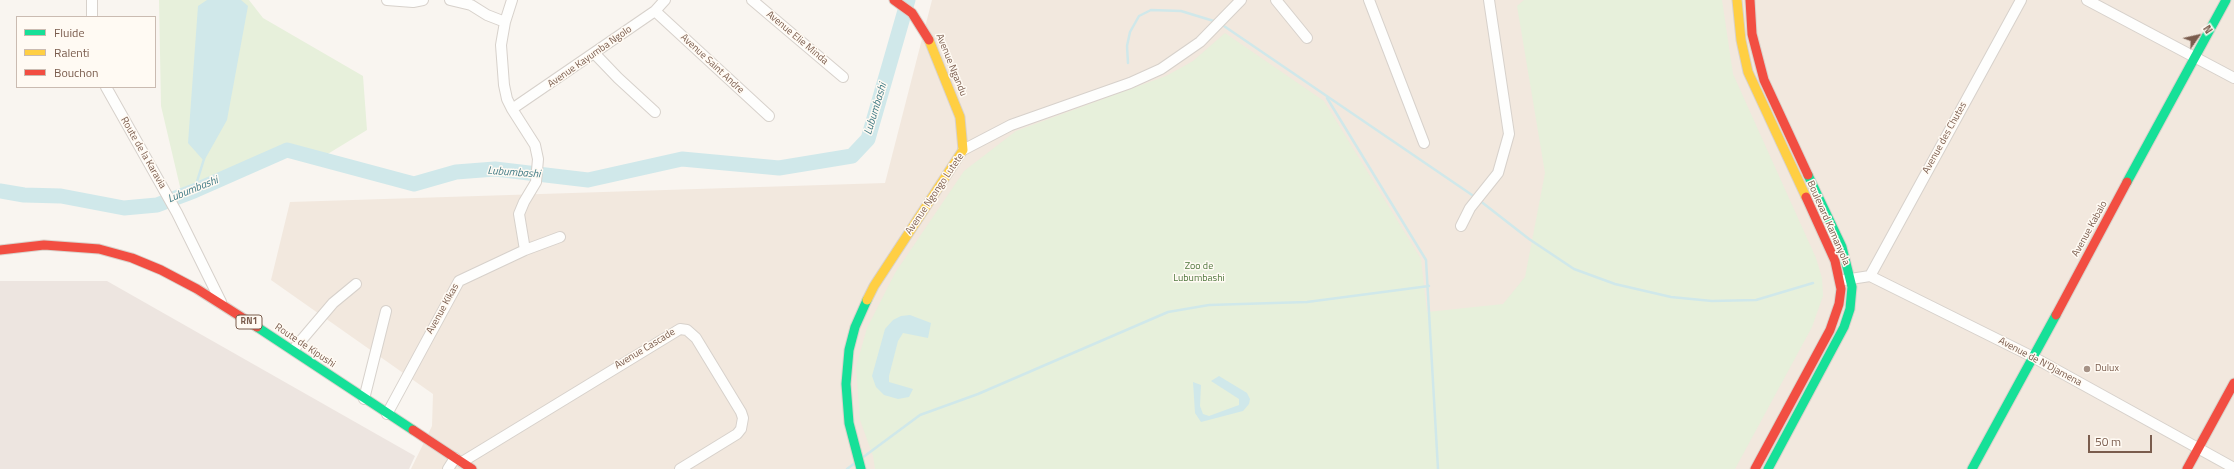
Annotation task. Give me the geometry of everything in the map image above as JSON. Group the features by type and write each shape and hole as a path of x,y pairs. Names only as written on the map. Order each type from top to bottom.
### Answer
{"main road":[{"name":"Avenue Ngandu","path":"894,0 912,13 926,33 954,100 962,126 963,150"},
{"name":"Boulevard Kamanyola","path":"1737,0 1741,40 1748,72 1835,261 1840,280 1839,304 1830,330 1755,469"},
{"name":"Boulevard Kamanyola","path":"1750,0 1754,42 1768,90 1842,248 1852,279 1852,302 1846,322 1768,469"},
{"name":"Avenue Kabalo","path":"1972,469 2196,58 2226,0"},
{"name":"Avenue Ngongo Lutete","path":"861,469 849,423 846,384 849,350 859,314 874,286 963,150"},
{"name":"Route de Kipushi","path":"0,250 44,245 78,247 110,251 161,270 222,305 293,350 364,399 472,469"},
{"path":"2187,469 2234,383"}],"street":[{"path":"92,0 92,16"},
{"path":"387,0 413,2 423,0"},
{"path":"450,0 471,4 487,15 504,22"},
{"path":"512,0 504,22 501,59 504,85 507,99 512,109 535,145 538,164 536,182 519,214 525,250"},
{"name":"Avenue Kayumba Ngolo","path":"512,109 595,54 655,11 665,0"},
{"name":"Avenue Elie Minda","path":"752,0 843,77"},
{"name":"Avenue Ngongo Lutete","path":"963,150 1011,125 1145,77 1187,53 1216,28 1241,0"},
{"path":"1276,0 1307,38"},
{"path":"1369,0 1424,143"},
{"path":"1461,226 1470,208 1498,173 1509,134 1489,0"},
{"name":"Avenue des Chutes","path":"1870,276 2021,0"},
{"path":"2087,0 2234,78"},
{"name":"Avenue Saint Andre","path":"655,11 769,116"},
{"path":"595,54 618,78 655,112"},
{"name":"Route de la Karavia","path":"107,88 177,213 222,305"},
{"name":"Avenue Kikas","path":"387,414 456,284 464,278 525,250 560,237"},
{"path":"1840,280 1870,276"},
{"name":"Avenue de N'Djamena","path":"1870,276 2033,357 2234,468"},
{"path":"293,350 333,303 356,284"},
{"path":"364,399 386,311"},
{"name":"Avenue Cascade","path":"458,460 680,328 687,330 696,338 741,412 743,418 741,429 737,434 680,469"},
{"path":"448,469 458,460"}],"shaded area":[{"path":"932,0 2234,0 2234,469 411,469 432,426 433,394 271,280 290,202 885,183"},
{"path":"0,281 107,281 415,456 409,469 0,469"}],"green space":[{"path":"159,0 249,0 263,18 363,76 367,130 326,155 288,148 230,175 181,191 161,106"},
{"name":"Zoo de Lubumbashi","path":"1524,0 1722,0 1733,74 1816,258 1822,278 1823,296 1812,327 1735,469 875,469 873,456 860,420 856,367 867,328 895,273 964,171 1016,131 1166,76 1193,61 1225,33 1324,101 1421,259 1427,312 1503,304 1525,277 1545,173 1517,6"}],"water":[{"path":"207,0 241,0 248,6 227,120 204,161 188,143 198,6"},
{"path":"910,315 931,323 928,338 903,333 898,341 889,376 889,382 913,389 909,397 898,399 884,395 876,387 872,376 885,329 893,320 901,316"},
{"path":"1219,376 1247,393 1250,399 1249,404 1243,411 1201,422 1195,413 1193,382 1201,385 1200,406 1203,414 1209,416 1239,405 1239,399 1211,381"}],"waterway":[{"name":"Lubumbashi","path":"0,191 24,195 61,196 124,208 157,205 194,191 287,150 414,184 456,172 495,169 588,180 682,159 779,168 852,156 868,139 908,0"},
{"path":"1128,63 1127,46 1130,32 1139,16 1151,10 1181,11 1217,22"},
{"path":"1221,24 1475,197"},
{"path":"1327,98 1426,260 1438,469"},
{"path":"194,191 204,159"},
{"path":"1479,200 1529,239 1574,269 1615,284 1671,297 1712,301 1756,300 1813,283"},
{"path":"862,458 920,415 978,394 1168,312 1209,305 1307,302 1429,286"},
{"path":"847,469 855,463"}],"traffic: fast":[{"path":"2127,182 2226,0"},
{"path":"1768,469 1844,327 1850,309 1852,287 1842,247 1808,175"},
{"path":"861,469 849,423 846,384 849,350 855,327 867,300"},
{"path":"1972,469 2056,315"},
{"path":"257,327 413,430"}],"traffic: slow":[{"path":"1737,0 1741,40 1748,72 1806,197"},
{"path":"867,300 874,286 963,150 960,117 929,40"}],"traffic: jam":[{"path":"894,0 912,13 929,40"},
{"path":"1750,0 1752,34 1764,80 1808,175"},
{"path":"2056,315 2127,182"},
{"path":"1755,469 1830,330 1839,304 1841,289 1835,261 1806,197"},
{"path":"0,250 44,245 99,249 132,258 161,270 197,289 257,327"},
{"path":"2187,469 2234,383"},
{"path":"413,430 472,469"}],"place":[{"name":"Dulux","path":"2087,369"}]}
